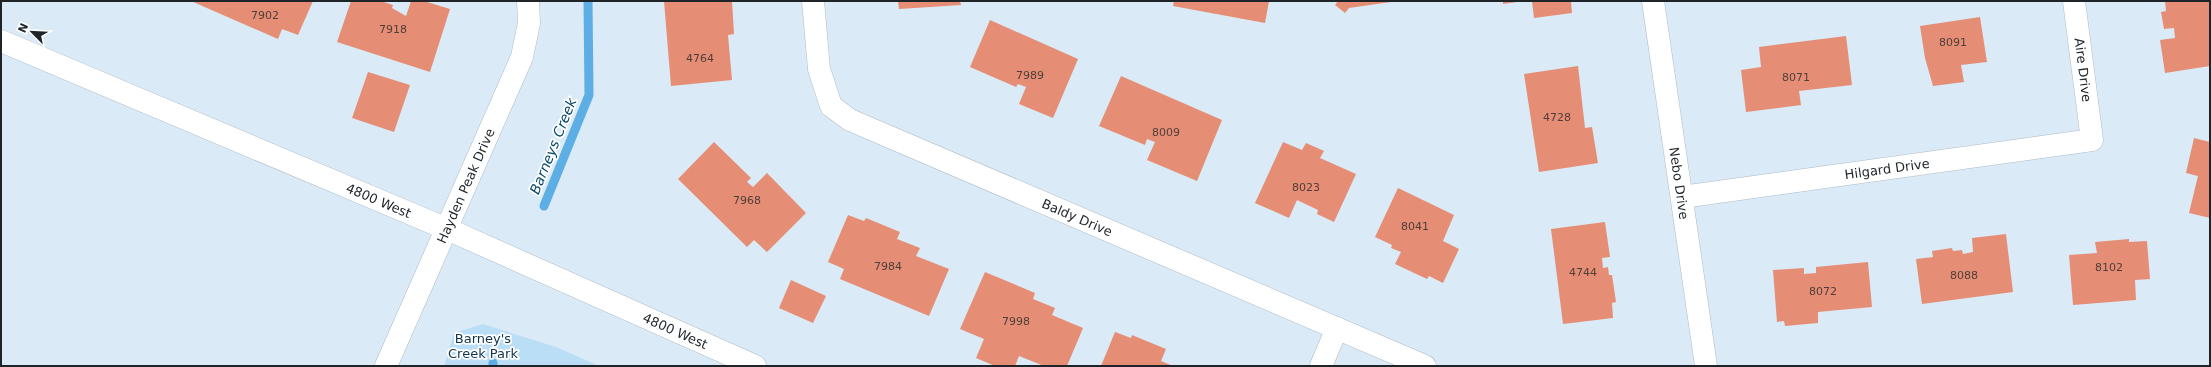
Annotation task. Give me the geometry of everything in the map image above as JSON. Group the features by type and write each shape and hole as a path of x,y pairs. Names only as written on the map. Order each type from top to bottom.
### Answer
{"street":[{"name":"Hayden Peak Drive","path":"386,366 522,57 529,23 528,1"},
{"name":"Baldy Drive","path":"812,1 819,69 831,106 850,120 1425,366"},
{"name":"Nebo Drive","path":"1653,1 1706,366"},
{"name":"Aire Drive","path":"2074,1 2092,140"},
{"name":"4800 West","path":"1,41 447,229 755,366"},
{"name":"Hilgard Drive","path":"1682,197 2092,140"},
{"path":"1321,366 1337,328"}],"green space":[{"name":"Barney's Creek Park","path":"483,324 556,347 599,366 444,366 454,333"}],"building":[{"path":"191,1 313,1 298,35 282,29 278,39"},
{"path":"351,1 381,1 393,5 392,8 406,16 411,1 424,1 450,9 430,72 337,42"},
{"path":"664,1 732,1 734,34 728,35 732,80 671,86"},
{"path":"898,1 960,1 961,5 899,9"},
{"path":"1174,1 1269,1 1265,23 1173,6"},
{"path":"1338,1 1391,2 1349,8 1345,13 1335,5"},
{"path":"1503,1 1517,1 1517,2 1503,4"},
{"path":"1532,1 1571,1 1572,13 1534,18"},
{"path":"2165,1 2210,1 2210,66 2165,73 2160,40 2175,38 2174,28 2164,29 2161,12 2166,11"},
{"path":"1980,17 1987,62 1961,65 1964,82 1933,86 1925,58 1920,26"},
{"path":"990,20 1078,59 1053,118 1019,104 1026,87 1018,84 1016,87 970,67"},
{"path":"1846,36 1852,85 1799,91 1801,105 1746,112 1741,70 1761,67 1759,47"},
{"path":"1578,66 1585,128 1592,127 1598,163 1539,172 1524,74"},
{"path":"368,72 410,85 394,132 352,118"},
{"path":"1121,76 1222,120 1197,181 1147,160 1155,142 1147,139 1145,145 1099,126"},
{"path":"2194,138 2210,142 2210,218 2189,213 2198,176 2186,173"},
{"path":"714,142 751,178 747,182 753,187 767,173 806,213 767,252 754,240 747,247 678,179"},
{"path":"1283,142 1302,150 1306,143 1324,151 1320,158 1356,174 1334,222 1317,214 1318,210 1297,200 1289,218 1255,203"},
{"path":"1398,188 1454,215 1443,241 1459,249 1443,283 1429,276 1427,279 1395,264 1401,252 1391,248 1392,245 1375,237"},
{"path":"848,215 864,221 866,218 900,232 897,239 920,248 916,256 949,269 929,316 840,279 844,269 828,262"},
{"path":"1605,222 1610,257 1602,258 1603,268 1608,267 1609,275 1612,275 1616,302 1612,303 1613,318 1563,324 1551,229"},
{"path":"2006,234 2013,292 1922,304 1916,259 1933,257 1932,251 1952,248 1953,251 1962,250 1963,254 1973,252 1972,238"},
{"path":"2129,239 2129,242 2147,241 2150,279 2135,280 2136,300 2073,305 2069,255 2097,253 2095,242"},
{"path":"1868,262 1872,307 1818,312 1818,323 1785,326 1784,321 1777,322 1773,270 1804,268 1804,274 1816,273 1816,267"},
{"path":"985,272 1035,293 1033,299 1055,308 1052,315 1083,328 1067,366 1044,366 1019,356 1015,366 995,366 976,358 984,339 960,329"},
{"path":"791,280 826,296 813,323 779,308"},
{"path":"1115,332 1131,338 1132,335 1166,349 1161,361 1173,366 1101,366"}],"waterway":[{"name":"Barneys Creek","path":"544,206 589,95 588,1"}]}
